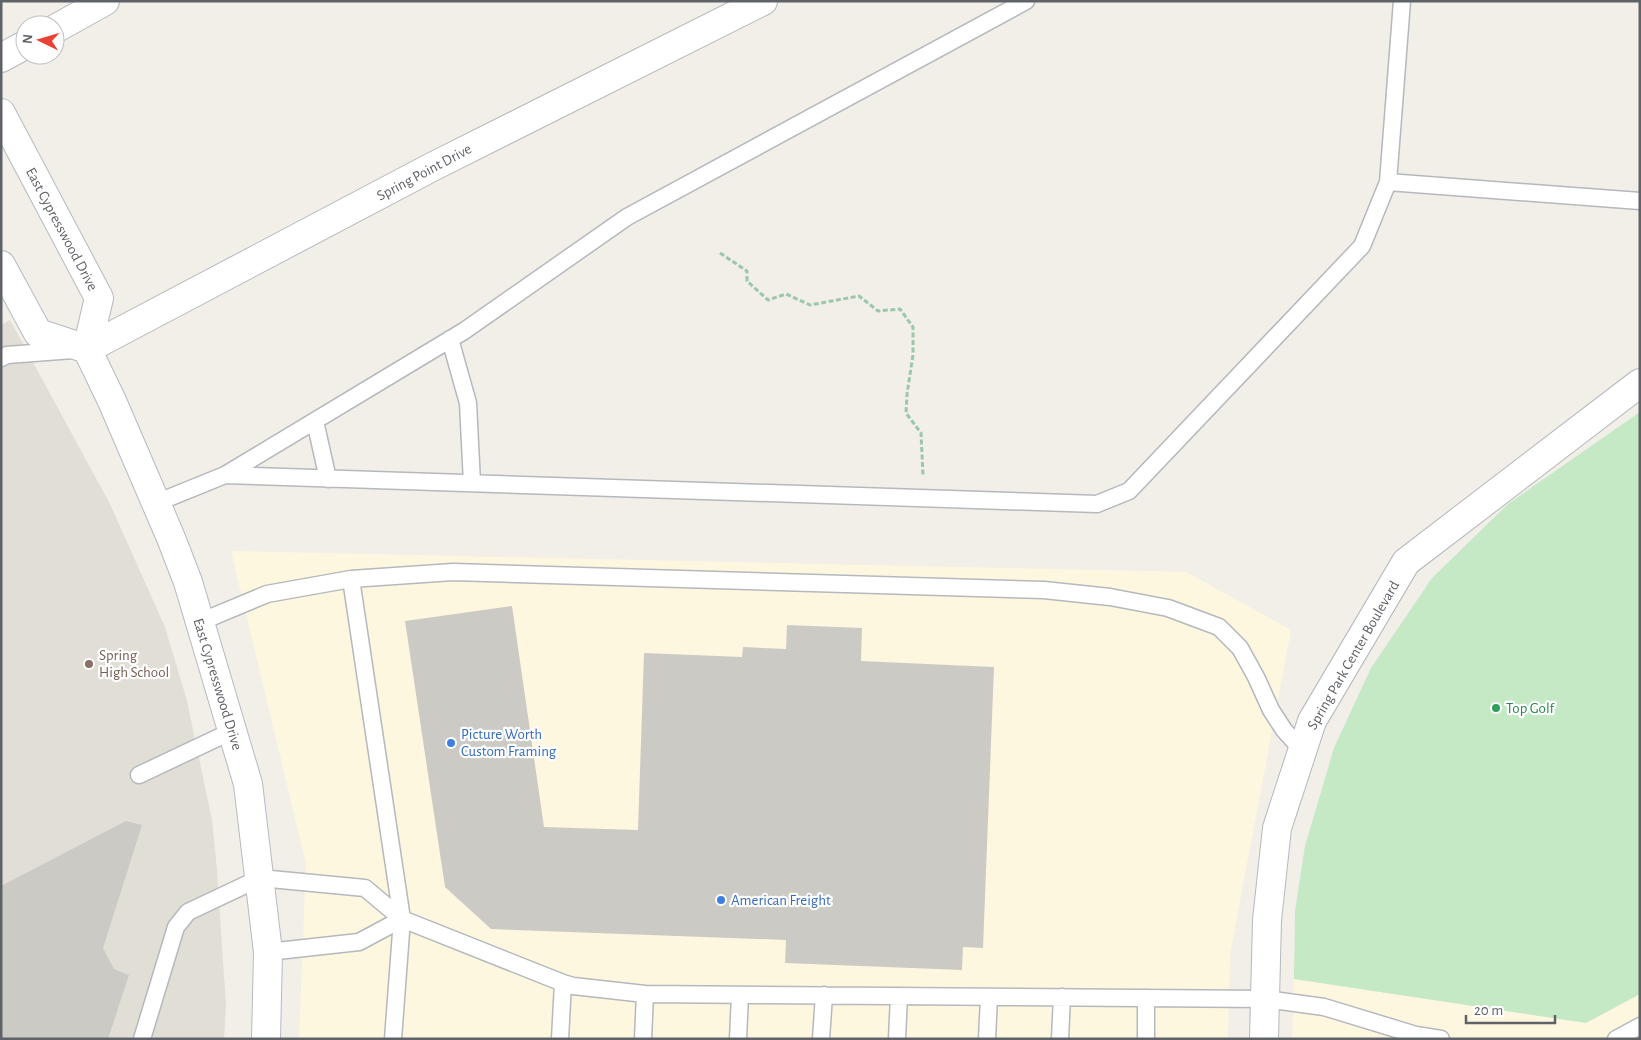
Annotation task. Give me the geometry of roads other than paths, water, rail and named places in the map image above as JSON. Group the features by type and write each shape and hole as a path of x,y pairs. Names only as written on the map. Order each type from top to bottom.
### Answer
{"street":[{"path":"65,23 105,1"},
{"name":"Spring Point Drive","path":"87,349 432,167 763,1"},
{"path":"1,58 15,50"},
{"name":"East Cypresswood Drive","path":"1,113 99,298 87,349 112,401 188,582 248,784 268,952 266,1039"},
{"path":"1,265 38,333 87,349"},
{"name":"Spring Park Center Boulevard","path":"1264,1039 1267,920 1277,828 1312,721 1406,562 1640,383"}],"lane":[{"path":"156,503 225,475 450,339 627,218 1026,1"},
{"path":"225,475 1097,504 1129,491 1362,246 1388,182 1402,1"},
{"path":"1388,182 1640,201"},
{"path":"450,339 468,405 472,483"},
{"path":"1,358 87,349"},
{"path":"315,420 328,479"},
{"path":"200,622 267,594 350,580 453,572 1044,590 1110,597 1168,608 1219,627 1240,648 1271,710 1284,730 1302,750"},
{"path":"350,580 402,919 393,1039"},
{"path":"139,775 232,731"},
{"path":"142,1039 176,927 188,912 260,878 365,888 402,919 573,986 646,994 1266,1000 1324,1007 1416,1035 1441,1039"},
{"path":"268,952 359,942 402,919"},
{"path":"560,1039 563,983"},
{"path":"643,1039 646,994"},
{"path":"738,1039 740,995"},
{"path":"821,1039 824,996"},
{"path":"897,1039 899,996"},
{"path":"987,1039 989,997"},
{"path":"1060,1039 1062,998"},
{"path":"1146,998 1146,1039"},
{"path":"1616,1039 1640,1026"}],"place":[{"name":"Spring High School","path":"89,664"},
{"name":"Top Golf","path":"1496,708"},
{"name":"Picture Worth Custom Framing","path":"451,743"},
{"name":"American Freight","path":"721,900"}]}
